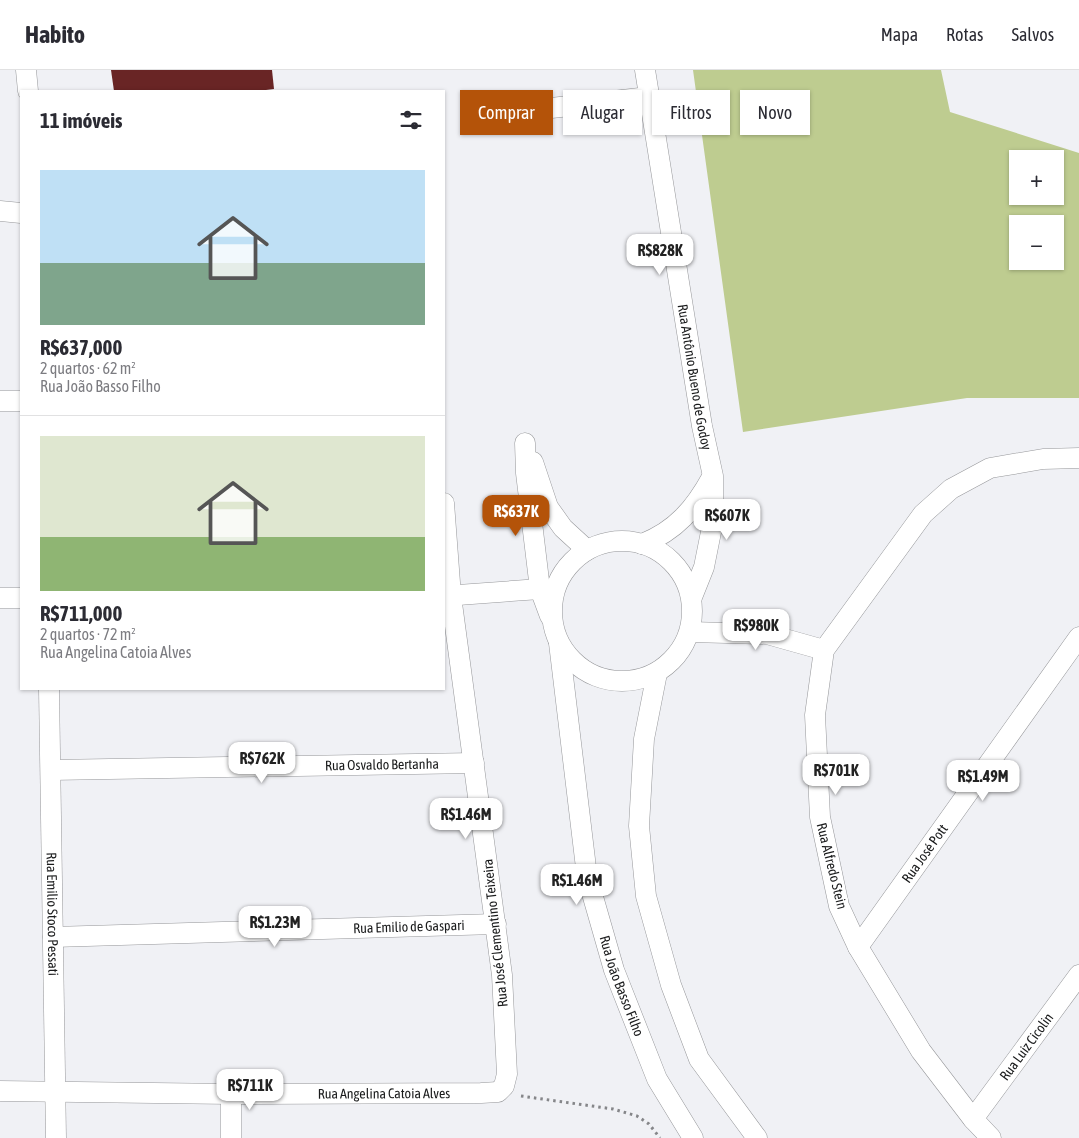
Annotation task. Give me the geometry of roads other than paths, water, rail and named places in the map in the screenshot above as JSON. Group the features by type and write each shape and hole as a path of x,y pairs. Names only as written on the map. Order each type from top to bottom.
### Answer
{"street":[{"path":"26,70 28,90"},
{"name":"Rua Antônio Bueno de Godoy","path":"645,70 702,426 713,476 713,522 704,567 692,597"},
{"path":"553,108 649,97"},
{"path":"0,211 20,213"},
{"path":"0,401 20,401"},
{"path":"552,621 554,593 566,568 587,550 608,542 630,541 651,547 670,559 684,576 692,597 693,614 690,632 678,655 657,673 636,681 613,681 591,674 572,661 559,643 540,589 526,473 525,443 548,507 562,528 587,550"},
{"name":"Rua Alfredo Stein","path":"991,1138 973,1119 921,1051 858,947 839,906 820,817 815,715 824,650 923,514 951,489 990,468 1043,459 1079,458"},
{"path":"642,544 659,538 678,523 701,498 713,476"},
{"name":"Rua José Clementino Teixeira","path":"445,534 447,596 474,763 502,975 507,1074 504,1086 498,1092"},
{"path":"447,596 540,589"},
{"path":"0,598 20,598"},
{"path":"690,632 767,634 824,650"},
{"name":"Rua José Pott","path":"858,947 1079,637"},
{"name":"Rua João Basso Filho","path":"559,643 587,876 614,970 656,1079 693,1138"},
{"path":"657,673 644,738 639,826 646,896 671,985 699,1059 757,1138"},
{"name":"Rua Emilio Stoco Pessati","path":"49,690 56,1138"},
{"name":"Rua Osvaldo Bertanha","path":"51,770 474,763"},
{"name":"Rua Emilio de Gaspari","path":"54,936 496,924"},
{"name":"Rua Luiz Cicolin","path":"973,1119 1079,975"},
{"name":"Rua Angelina Catoia Alves","path":"0,1091 231,1094 498,1092"},
{"path":"231,1094 231,1138"}]}
